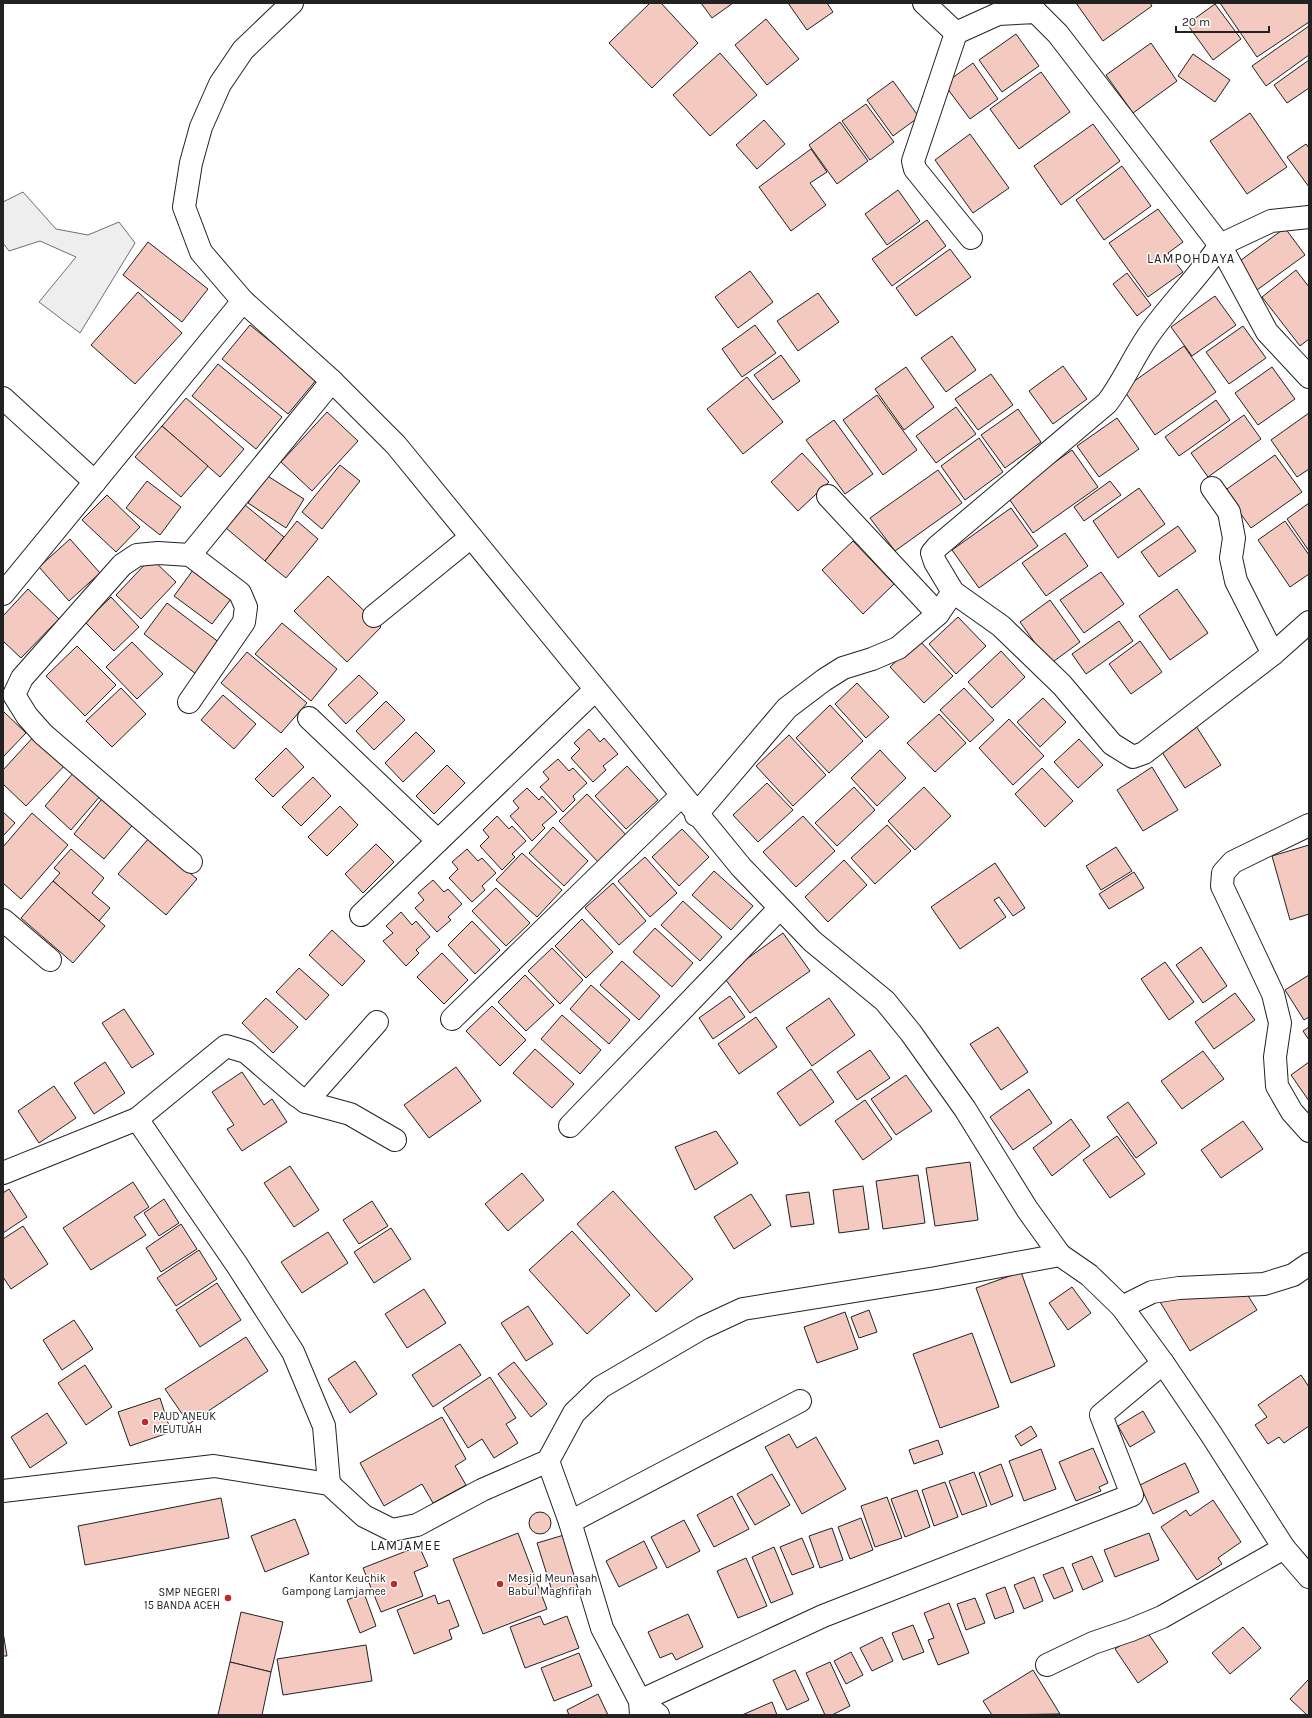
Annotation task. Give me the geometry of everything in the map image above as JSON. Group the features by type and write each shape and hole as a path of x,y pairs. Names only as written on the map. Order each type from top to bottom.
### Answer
{"street":[{"path":"292,3 243,50 220,84 201,127 192,163 184,207 201,252 242,301 332,381 396,445 681,796 741,867 812,941 886,1001 965,1109 1027,1209 1060,1255 1089,1275 1122,1307 1163,1363 1284,1548 1309,1577"},
{"path":"924,3 956,34"},
{"path":"971,238 915,169 912,161 956,34 998,14 1036,12 1058,34 1220,245 1267,332 1309,377"},
{"path":"1309,217 1271,221 1220,245 1205,267 1148,335 1121,384 1107,403 937,547 932,553 935,562 953,592 1000,626 1062,685 1112,744 1132,757 1144,753 1273,654 1309,622"},
{"path":"3,594 242,301"},
{"path":"190,555 332,381"},
{"path":"3,398 95,482"},
{"path":"1212,488 1229,512 1234,538 1231,558 1236,581 1273,654"},
{"path":"828,496 938,614"},
{"path":"374,616 470,536"},
{"path":"190,702 244,622 246,607 240,593 190,555 158,553 137,555 122,565 9,691 27,716 43,734 191,862"},
{"path":"696,814 788,708 824,680 843,668 872,659 898,648 938,614 953,592"},
{"path":"361,915 595,690"},
{"path":"308,718 438,841"},
{"path":"452,1019 681,796"},
{"path":"1309,825 1233,862 1223,873 1222,886 1273,994 1280,1023 1276,1057 1276,1086 1292,1112 1309,1132"},
{"path":"570,1126 780,908"},
{"path":"3,920 50,960"},
{"path":"306,1102 377,1022"},
{"path":"3,1173 137,1119 226,1046 246,1052 306,1102 350,1114 395,1140"},
{"path":"137,1119 238,1265 293,1352 324,1426 329,1484"},
{"path":"3,1491 214,1466 329,1484 364,1516 392,1530 417,1524 482,1490 548,1461 574,1413 601,1387 702,1328 743,1309 936,1278 1060,1255"},
{"path":"1122,1307 1152,1292 1179,1288 1264,1284 1293,1275 1309,1264"},
{"path":"641,1708 823,1616 1132,1495 1100,1414 1163,1363"},
{"path":"570,1522 800,1401"},
{"path":"548,1461 570,1522 602,1628 641,1708 658,1715"},
{"path":"1047,1665 1093,1642 1131,1630 1162,1617 1284,1548"}],"shaded area":[{"path":"23,192 56,229 88,235 119,222 135,243 80,333 39,302 76,257 40,241 9,251 3,243 3,202"}],"building":[{"path":"650,3 661,3 698,43 652,88 609,43"},
{"path":"701,3 733,3 712,18"},
{"path":"788,3 827,3 833,12 807,30"},
{"path":"1076,3 1150,3 1152,6 1103,41"},
{"path":"1220,3 1309,3 1309,22 1257,57"},
{"path":"1215,4 1241,39 1213,60 1187,24"},
{"path":"766,19 799,59 767,85 735,45"},
{"path":"1309,26 1309,55 1266,86 1252,66"},
{"path":"1016,34 1039,66 1002,92 979,60"},
{"path":"1151,43 1177,81 1133,113 1106,75"},
{"path":"720,53 757,95 710,136 673,95"},
{"path":"1193,54 1230,80 1215,102 1178,76"},
{"path":"1309,60 1309,88 1287,103 1274,85"},
{"path":"973,63 998,99 970,119 944,84"},
{"path":"1041,72 1070,112 1019,149 990,109"},
{"path":"893,81 919,117 893,136 867,100"},
{"path":"866,104 894,142 870,160 842,121"},
{"path":"1250,113 1287,167 1247,194 1210,141"},
{"path":"764,120 785,144 757,169 736,145"},
{"path":"840,122 868,161 837,184 809,145"},
{"path":"1093,124 1120,161 1061,205 1034,166"},
{"path":"970,134 1009,188 973,213 935,160"},
{"path":"1306,144 1309,148 1309,187 1287,157"},
{"path":"811,149 827,172 810,183 826,205 791,231 759,187"},
{"path":"1122,166 1151,206 1104,240 1076,200"},
{"path":"898,190 920,221 887,245 865,214"},
{"path":"1158,209 1183,242 1168,253 1183,272 1148,297 1109,243"},
{"path":"927,220 946,246 892,286 872,259"},
{"path":"1285,228 1305,255 1257,290 1237,263"},
{"path":"148,242 208,289 182,322 123,275"},
{"path":"950,249 971,277 916,316 896,288"},
{"path":"1296,270 1309,287 1309,339 1300,346 1262,297"},
{"path":"750,271 773,302 738,328 715,297"},
{"path":"1127,273 1151,305 1137,316 1113,284"},
{"path":"138,292 182,333 135,384 91,345"},
{"path":"818,293 839,322 798,351 777,321"},
{"path":"1215,296 1236,325 1192,356 1171,327"},
{"path":"250,325 317,379 288,414 222,359"},
{"path":"755,325 776,353 742,377 722,349"},
{"path":"1243,326 1266,358 1229,384 1206,352"},
{"path":"952,336 976,370 946,392 921,358"},
{"path":"1184,346 1216,392 1155,435 1123,389"},
{"path":"781,355 800,381 773,400 754,375"},
{"path":"218,364 282,417 256,449 192,396"},
{"path":"1063,366 1087,399 1053,424 1029,391"},
{"path":"906,367 934,407 904,430 875,389"},
{"path":"1272,367 1295,399 1258,425 1235,393"},
{"path":"991,374 1013,405 978,430 955,399"},
{"path":"747,377 783,422 743,454 707,409"},
{"path":"877,395 917,450 883,475 843,420"},
{"path":"186,398 244,449 220,477 162,426"},
{"path":"1216,400 1230,420 1179,456 1165,437"},
{"path":"956,407 976,434 936,463 916,436"},
{"path":"1018,409 1041,442 1005,468 981,435"},
{"path":"327,412 358,441 312,491 281,462"},
{"path":"1309,413 1309,469 1297,477 1271,440"},
{"path":"1244,415 1261,439 1208,477 1191,453"},
{"path":"1117,418 1139,449 1099,477 1077,446"},
{"path":"834,420 873,474 845,494 806,440"},
{"path":"162,426 208,466 181,497 135,457"},
{"path":"979,438 1003,472 965,500 941,466"},
{"path":"1072,450 1098,487 1033,533 1007,496"},
{"path":"802,453 829,482 798,511 771,482"},
{"path":"1275,455 1302,492 1251,528 1224,491"},
{"path":"340,465 360,481 322,529 302,512"},
{"path":"938,470 962,503 895,551 870,518"},
{"path":"266,475 304,499 286,528 248,503"},
{"path":"147,481 181,507 160,535 126,508"},
{"path":"1110,481 1121,495 1084,521 1074,507"},
{"path":"1139,488 1165,524 1118,558 1093,521"},
{"path":"107,495 140,527 116,552 82,520"},
{"path":"1309,503 1309,551 1287,519"},
{"path":"245,505 284,537 265,561 226,528"},
{"path":"1011,508 1038,546 979,588 952,550"},
{"path":"297,521 318,539 286,578 265,561"},
{"path":"1285,521 1309,555 1309,574 1290,587 1258,540"},
{"path":"1178,526 1196,551 1159,577 1141,552"},
{"path":"1065,533 1088,566 1046,596 1022,563"},
{"path":"70,539 100,573 69,601 39,567"},
{"path":"853,541 894,584 863,614 822,570"},
{"path":"151,558 176,582 141,619 116,595"},
{"path":"196,566 234,595 212,624 174,596"},
{"path":"1101,572 1124,604 1084,633 1060,600"},
{"path":"328,576 381,627 347,662 294,611"},
{"path":"28,589 59,619 21,658 3,641 3,616"},
{"path":"1177,589 1208,633 1170,660 1139,616"},
{"path":"111,597 139,627 114,651 85,622"},
{"path":"1050,600 1080,642 1050,664 1020,622"},
{"path":"167,603 220,643 196,674 144,634"},
{"path":"958,617 986,646 956,674 929,644"},
{"path":"1119,621 1133,641 1086,674 1072,654"},
{"path":"282,623 337,669 311,701 255,654"},
{"path":"919,640 953,676 924,703 890,667"},
{"path":"1140,641 1162,672 1131,694 1109,664"},
{"path":"132,642 163,674 137,699 106,667"},
{"path":"77,646 116,685 85,716 46,676"},
{"path":"1001,651 1025,677 992,708 968,682"},
{"path":"247,652 307,703 281,733 221,683"},
{"path":"359,675 378,693 346,724 328,705"},
{"path":"857,683 889,717 866,738 835,704"},
{"path":"121,688 146,714 112,747 86,721"},
{"path":"964,688 994,720 970,742 940,710"},
{"path":"223,695 256,724 234,749 201,720"},
{"path":"1043,698 1066,722 1040,747 1017,722"},
{"path":"386,701 405,720 374,750 356,731"},
{"path":"830,705 863,741 829,773 796,738"},
{"path":"3,711 26,733 3,757"},
{"path":"939,714 966,743 935,772 907,743"},
{"path":"1009,719 1044,756 1013,785 979,748"},
{"path":"1196,726 1221,765 1185,788 1160,749"},
{"path":"589,729 600,742 604,738 618,754 603,766 606,770 593,782 571,758 580,749 574,743"},
{"path":"416,732 435,751 403,782 385,763"},
{"path":"37,733 68,762 26,806 3,784 3,770"},
{"path":"789,735 826,775 793,806 756,766"},
{"path":"1079,739 1103,765 1078,788 1054,762"},
{"path":"286,748 304,767 273,797 255,779"},
{"path":"880,750 906,778 877,806 851,778"},
{"path":"558,759 569,771 573,768 587,783 573,796 575,800 563,812 540,787 549,779 543,772"},
{"path":"447,765 465,783 434,814 416,796"},
{"path":"627,766 658,800 626,829 595,796"},
{"path":"1152,767 1178,810 1143,831 1117,790"},
{"path":"1042,768 1073,801 1045,827 1015,794"},
{"path":"74,772 101,795 71,830 45,806"},
{"path":"313,777 331,796 301,826 282,807"},
{"path":"767,783 793,810 758,842 733,815"},
{"path":"854,787 875,810 837,846 815,823"},
{"path":"924,787 951,816 915,850 888,821"},
{"path":"527,788 539,800 542,796 557,812 542,825 545,828 532,841 510,816 519,808 513,801"},
{"path":"587,794 629,838 601,865 559,821"},
{"path":"105,795 136,821 104,859 74,834"},
{"path":"340,806 358,825 327,856 308,837"},
{"path":"3,812 15,823 3,836"},
{"path":"32,813 68,845 21,899 3,883 3,847"},
{"path":"497,816 509,829 512,826 526,841 512,854 515,857 502,870 480,846 489,837 483,830"},
{"path":"803,816 835,851 796,887 763,852"},
{"path":"887,825 911,851 875,884 851,858"},
{"path":"553,827 588,861 564,886 529,853"},
{"path":"682,829 709,857 679,886 652,857"},
{"path":"149,838 197,879 166,915 118,874"},
{"path":"376,844 394,862 363,893 345,874"},
{"path":"1309,845 1309,914 1290,920 1272,856"},
{"path":"1116,847 1132,871 1101,890 1086,866"},
{"path":"71,849 104,878 92,893 110,908 99,921 53,881 60,873 54,868"},
{"path":"467,849 478,861 482,858 496,873 482,886 485,890 472,902 449,878 458,869 452,862"},
{"path":"522,853 562,890 537,917 496,880"},
{"path":"645,857 677,893 650,917 618,881"},
{"path":"844,860 867,885 828,922 805,897"},
{"path":"995,863 1025,908 1013,916 999,897 994,900 1006,917 960,949 931,907"},
{"path":"714,871 753,906 731,930 692,895"},
{"path":"1134,872 1144,888 1109,909 1099,894"},
{"path":"433,880 444,892 448,889 462,904 448,917 451,920 437,932 415,908 424,900 418,893"},
{"path":"53,881 105,926 73,963 21,918"},
{"path":"613,883 646,921 619,945 585,908"},
{"path":"496,888 530,923 506,946 472,911"},
{"path":"683,901 722,937 700,961 661,925"},
{"path":"401,912 412,925 416,921 430,937 416,950 419,953 406,966 383,941 393,933 386,926"},
{"path":"582,919 613,952 586,978 555,946"},
{"path":"472,921 500,950 475,974 448,945"},
{"path":"655,928 693,963 672,987 633,952"},
{"path":"332,930 365,961 342,986 309,955"},
{"path":"783,933 810,971 750,1013 723,976"},
{"path":"1201,947 1227,986 1203,1003 1176,965"},
{"path":"552,948 583,980 560,1004 528,971"},
{"path":"442,953 468,980 444,1004 417,977"},
{"path":"622,961 660,996 639,1020 600,985"},
{"path":"1165,962 1194,1002 1169,1020 1141,979"},
{"path":"299,968 329,995 306,1020 276,992"},
{"path":"525,975 554,1005 526,1031 498,1002"},
{"path":"1309,975 1309,1017 1304,1020 1285,990"},
{"path":"591,985 630,1020 609,1044 570,1009"},
{"path":"1235,993 1255,1020 1214,1049 1195,1022"},
{"path":"730,996 745,1017 713,1039 699,1018"},
{"path":"266,998 298,1027 273,1053 242,1023"},
{"path":"829,998 855,1035 812,1066 786,1028"},
{"path":"492,1006 526,1040 500,1066 466,1031"},
{"path":"124,1009 154,1054 132,1068 102,1023"},
{"path":"562,1015 601,1050 580,1074 541,1039"},
{"path":"756,1017 777,1047 739,1074 718,1044"},
{"path":"998,1027 1028,1072 1001,1090 970,1044"},
{"path":"1309,1027 1309,1040 1303,1031"},
{"path":"535,1049 574,1084 552,1108 513,1073"},
{"path":"870,1050 890,1078 857,1100 837,1072"},
{"path":"1203,1051 1224,1079 1182,1109 1161,1081"},
{"path":"105,1062 125,1093 94,1114 74,1083"},
{"path":"1309,1062 1309,1101 1291,1075"},
{"path":"456,1067 481,1101 429,1138 404,1105"},
{"path":"811,1069 834,1102 800,1126 777,1093"},
{"path":"242,1072 264,1105 272,1099 287,1122 242,1151 227,1129 234,1125 212,1092"},
{"path":"906,1075 932,1111 896,1135 871,1099"},
{"path":"54,1086 76,1118 39,1143 18,1111"},
{"path":"1029,1089 1052,1123 1013,1150 990,1117"},
{"path":"865,1100 892,1139 863,1160 835,1121"},
{"path":"1128,1102 1157,1143 1136,1158 1107,1117"},
{"path":"1071,1119 1090,1146 1052,1176 1033,1148"},
{"path":"1243,1121 1263,1149 1221,1178 1201,1150"},
{"path":"716,1131 738,1163 695,1190 675,1147"},
{"path":"1117,1136 1145,1174 1110,1198 1083,1160"},
{"path":"970,1162 978,1220 935,1226 926,1168"},
{"path":"290,1166 319,1210 294,1227 264,1183"},
{"path":"522,1173 544,1200 508,1231 485,1204"},
{"path":"918,1175 925,1223 883,1229 876,1181"},
{"path":"133,1182 149,1207 134,1217 146,1235 91,1270 63,1228"},
{"path":"863,1186 869,1229 839,1233 833,1190"},
{"path":"9,1189 27,1217 3,1233 3,1193"},
{"path":"613,1191 693,1279 656,1312 577,1224"},
{"path":"809,1192 814,1224 791,1227 786,1195"},
{"path":"751,1194 771,1225 734,1249 714,1217"},
{"path":"164,1199 179,1223 159,1236 144,1213"},
{"path":"372,1201 388,1226 359,1244 343,1220"},
{"path":"181,1224 197,1249 161,1272 146,1248"},
{"path":"23,1226 48,1264 11,1289 3,1277 3,1239"},
{"path":"391,1228 411,1259 374,1283 354,1252"},
{"path":"572,1231 630,1295 587,1334 529,1270"},
{"path":"328,1232 348,1263 302,1293 281,1262"},
{"path":"199,1250 217,1279 176,1306 157,1278"},
{"path":"1021,1272 1055,1366 1011,1383 976,1288"},
{"path":"217,1283 241,1320 200,1347 176,1310"},
{"path":"1072,1287 1091,1313 1068,1330 1049,1303"},
{"path":"424,1289 446,1323 407,1348 385,1314"},
{"path":"1247,1294 1257,1310 1190,1351 1157,1297"},
{"path":"528,1306 553,1344 526,1361 501,1323"},
{"path":"869,1310 877,1332 859,1338 851,1317"},
{"path":"845,1312 858,1349 817,1363 804,1327"},
{"path":"74,1320 93,1349 62,1370 43,1340"},
{"path":"972,1333 999,1407 940,1428 913,1354"},
{"path":"246,1337 268,1371 189,1424 165,1389"},
{"path":"460,1344 481,1375 433,1407 412,1375"},
{"path":"355,1361 377,1394 350,1413 328,1379"},
{"path":"514,1362 547,1404 531,1417 498,1374"},
{"path":"85,1365 112,1407 86,1425 58,1383"},
{"path":"1301,1375 1309,1387 1309,1426 1284,1443 1279,1437 1268,1444 1255,1425 1267,1417 1258,1405"},
{"path":"490,1377 516,1418 506,1424 518,1443 494,1458 482,1439 468,1448 443,1408"},
{"name":"PAUD ANEUK MEUTUAH","path":"160,1398 171,1432 130,1446 118,1412"},
{"path":"1143,1411 1155,1432 1130,1447 1118,1426"},
{"path":"47,1413 67,1443 30,1468 11,1437"},
{"path":"442,1417 466,1459 455,1466 466,1485 433,1503 422,1484 384,1506 360,1463"},
{"path":"1031,1426 1037,1436 1021,1446 1015,1436"},
{"path":"789,1434 797,1448 816,1437 846,1489 802,1514 765,1447"},
{"path":"938,1440 943,1454 914,1464 909,1450"},
{"path":"1093,1448 1108,1483 1099,1487 1101,1491 1076,1501 1059,1462"},
{"path":"1041,1449 1056,1489 1024,1501 1009,1461"},
{"path":"1185,1463 1199,1492 1153,1514 1140,1485"},
{"path":"1001,1464 1013,1496 991,1505 979,1473"},
{"path":"974,1472 987,1506 962,1515 949,1481"},
{"path":"772,1474 790,1505 755,1525 737,1494"},
{"path":"945,1482 958,1517 934,1526 922,1490"},
{"path":"917,1490 930,1527 905,1537 891,1499"},
{"path":"732,1496 749,1529 714,1547 697,1515"},
{"path":"887,1497 902,1538 875,1547 861,1506"},
{"path":"221,1498 229,1538 85,1565 78,1526"},
{"path":"1213,1500 1241,1542 1218,1558 1222,1564 1197,1580 1161,1527 1186,1510 1190,1516"},
{"path":"540,1512 548,1515 551,1523 548,1531 540,1534 532,1531 529,1523 532,1515"},
{"path":"861,1518 873,1550 850,1559 838,1527"},
{"path":"295,1519 309,1554 265,1572 251,1536"},
{"path":"684,1520 700,1551 667,1568 651,1537"},
{"path":"832,1528 843,1560 820,1568 809,1536"},
{"name":"Mesjid Meunasah Babul Maghfirah","path":"518,1533 547,1609 483,1634 453,1559"},
{"path":"1149,1533 1159,1560 1115,1577 1104,1550"},
{"path":"564,1535 580,1589 554,1597 537,1543"},
{"path":"802,1538 814,1567 792,1575 780,1547"},
{"path":"644,1541 657,1568 619,1587 606,1561"},
{"name":"Kantor Keuchik Gampong Lamjamee","path":"419,1546 428,1566 414,1572 423,1596 381,1612 363,1568"},
{"path":"774,1547 793,1594 771,1603 752,1557"},
{"path":"1092,1556 1103,1581 1083,1590 1072,1564"},
{"path":"746,1558 767,1606 738,1618 717,1571"},
{"path":"1063,1567 1073,1591 1054,1599 1043,1575"},
{"path":"1034,1577 1043,1601 1024,1609 1014,1585"},
{"path":"1005,1587 1014,1612 995,1619 986,1594"},
{"path":"364,1593 376,1626 360,1633 347,1600"},
{"path":"435,1595 438,1604 449,1600 459,1626 449,1630 452,1639 414,1654 397,1610"},
{"path":"975,1598 985,1623 966,1630 957,1604"},
{"path":"949,1603 969,1653 938,1665 928,1640 934,1638 924,1613"},
{"path":"241,1612 283,1622 271,1672 230,1662"},
{"path":"688,1614 703,1647 676,1660 672,1653 660,1658 648,1632"},
{"path":"540,1616 544,1625 567,1616 579,1648 525,1668 510,1627"},
{"path":"913,1625 924,1652 903,1660 892,1633"},
{"path":"1243,1627 1261,1648 1230,1674 1212,1653"},
{"path":"1145,1629 1168,1662 1138,1683 1115,1649"},
{"path":"3,1632 7,1656 3,1656"},
{"path":"882,1637 893,1661 872,1671 860,1648"},
{"path":"366,1645 372,1681 283,1695 277,1659"},
{"path":"851,1652 863,1675 846,1684 834,1661"},
{"path":"579,1653 592,1686 554,1701 541,1668"},
{"path":"230,1662 271,1672 262,1715 218,1715"},
{"path":"830,1662 850,1706 832,1715 825,1715 806,1673"},
{"path":"795,1670 809,1700 787,1710 773,1680"},
{"path":"1033,1670 1060,1714 992,1715 983,1701"},
{"path":"1309,1679 1309,1715 1307,1715 1290,1699"},
{"path":"598,1694 608,1715 569,1715 567,1710"},
{"path":"772,1702 777,1715 742,1715"}],"place":[{"name":"PAUD ANEUK MEUTUAH","path":"145,1422"},
{"name":"Kantor Keuchik Gampong Lamjamee","path":"394,1584"},
{"name":"Mesjid Meunasah Babul Maghfirah","path":"500,1584"},
{"name":"SMP NEGERI 15 BANDA ACEH","path":"228,1598"}],"district":[{"name":"LAMPOHDAYA","path":"1191,258"},
{"name":"LAMJAMEE","path":"406,1545"}]}
